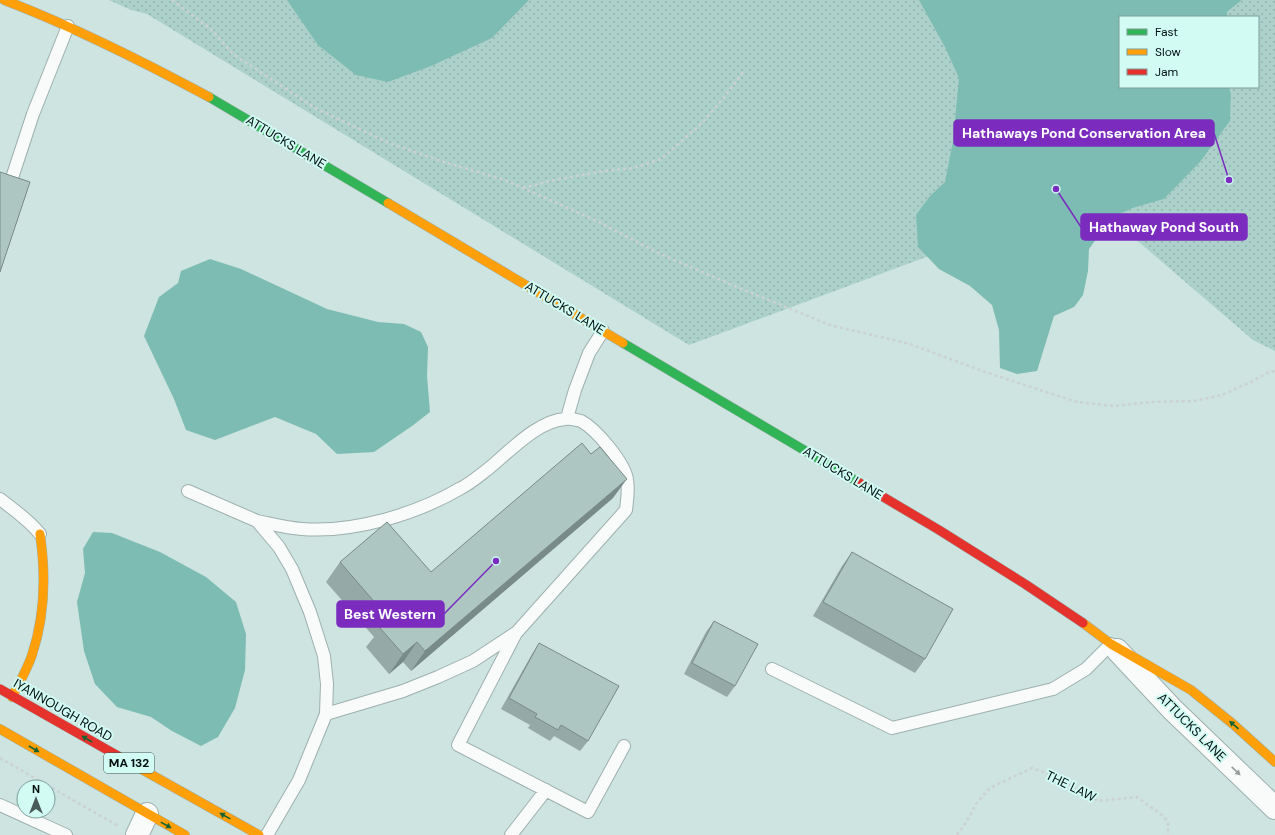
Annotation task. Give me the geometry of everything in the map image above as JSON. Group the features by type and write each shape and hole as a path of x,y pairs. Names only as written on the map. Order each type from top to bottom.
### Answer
{"street":[{"name":"ATTUCKS LANE","path":"4,0 68,26 161,71 209,97 945,534 1026,584 1111,644 1191,690 1233,724 1275,762"},
{"path":"12,696 31,656 41,618 44,597 44,576 40,534"},
{"name":"ATTUCKS LANE","path":"1111,644 1172,709 1275,808"},
{"name":"IYANNOUGH ROAD","path":"0,689 259,835"},
{"name":"MA 132","path":"0,730 185,835"},
{"path":"137,835 147,814"}],"lane":[{"path":"10,187 33,114 68,26"},
{"path":"567,418 575,390 589,353 603,331"},
{"path":"188,491 257,521 302,529 340,529 368,525 427,506 462,488 538,427 553,421 567,418 581,421 605,442 617,459 627,479 626,510 517,632 458,745 588,812 624,746"},
{"path":"0,499 34,526 40,534"},
{"path":"257,521 279,547 292,569 310,612 324,656 327,684 326,714 299,780 267,835"},
{"path":"326,714 403,691 473,661 517,632"},
{"path":"772,669 892,728 1054,689 1086,669 1111,644"},
{"path":"510,835 546,790"},
{"path":"0,805 66,835"}],"path":[{"path":"172,0 212,30 233,54 315,108 389,144 505,180 599,222 666,256 830,325 910,344 985,372 1077,402 1114,406 1151,402 1194,401 1222,395 1269,372 1275,371"},
{"path":"522,188 554,180 604,171 634,168 661,159 702,123 745,70"},
{"path":"0,758 105,819"},
{"name":"THE LAW","path":"957,835 967,821 976,804 990,788 1032,768 1054,776 1098,800 1137,797 1162,815 1168,822 1168,835"}],"shaded area":[{"path":"109,0 929,0 959,68 964,114 945,250 689,345 147,14 131,10"},
{"path":"287,0 529,0 492,38 431,66 388,82 356,75 318,45"},
{"path":"919,0 1242,0 1227,12 1227,16 1119,16 1119,88 1229,88 1231,94 1230,121 1201,161 1164,199 1133,208 1111,218 1089,249 1088,271 1083,295 1074,307 1054,316 1037,371 1017,374 1000,368 999,330 992,305 970,286 939,269 918,247 916,215 930,196 945,182 953,141 959,78 945,47"},
{"path":"1242,0 1275,0 1275,351 1253,340 1111,218 1133,208 1164,199 1201,161 1230,121 1231,94 1229,88 1259,88 1259,16 1227,16 1227,12"},
{"path":"210,259 241,269 327,309 378,322 404,324 421,332 428,347 427,376 430,412 374,452 337,454 316,434 275,417 215,440 186,430 174,399 144,336 159,297 178,283 181,271"},
{"path":"93,532 112,533 160,552 206,577 236,602 246,634 245,670 235,708 218,737 201,746 172,731 151,717 117,707 95,684 84,651 77,602 85,573 83,549"}],"building":[{"path":"0,172 30,182 0,272"},
{"path":"582,443 591,454 600,447 627,479 425,651 417,642 403,654 380,628 390,620 340,562 387,522 431,572"},
{"path":"852,552 953,609 925,659 823,602"},
{"path":"714,621 758,644 735,686 692,663"},
{"path":"539,643 619,686 588,741 561,725 558,730 535,717 537,714 509,698"}],"traffic: fast":[{"path":"209,97 388,203"},
{"path":"623,343 858,482"}],"traffic: slow":[{"path":"4,0 57,21 108,45 209,97"},
{"path":"388,203 623,343"},
{"path":"12,697 30,661 40,625 44,580 40,534"},
{"path":"1083,623 1111,644 1191,690 1233,724 1275,762"},
{"path":"0,729 185,835"},
{"path":"118,756 259,835"}],"traffic: jam":[{"path":"858,482 939,530 1025,584 1083,623"},
{"path":"0,689 118,756"}],"place":[{"name":"Hathaways Pond Conservation Area","path":"1229,180"},
{"name":"Hathaway Pond South","path":"1056,189"},
{"name":"Best Western","path":"496,561"}]}
